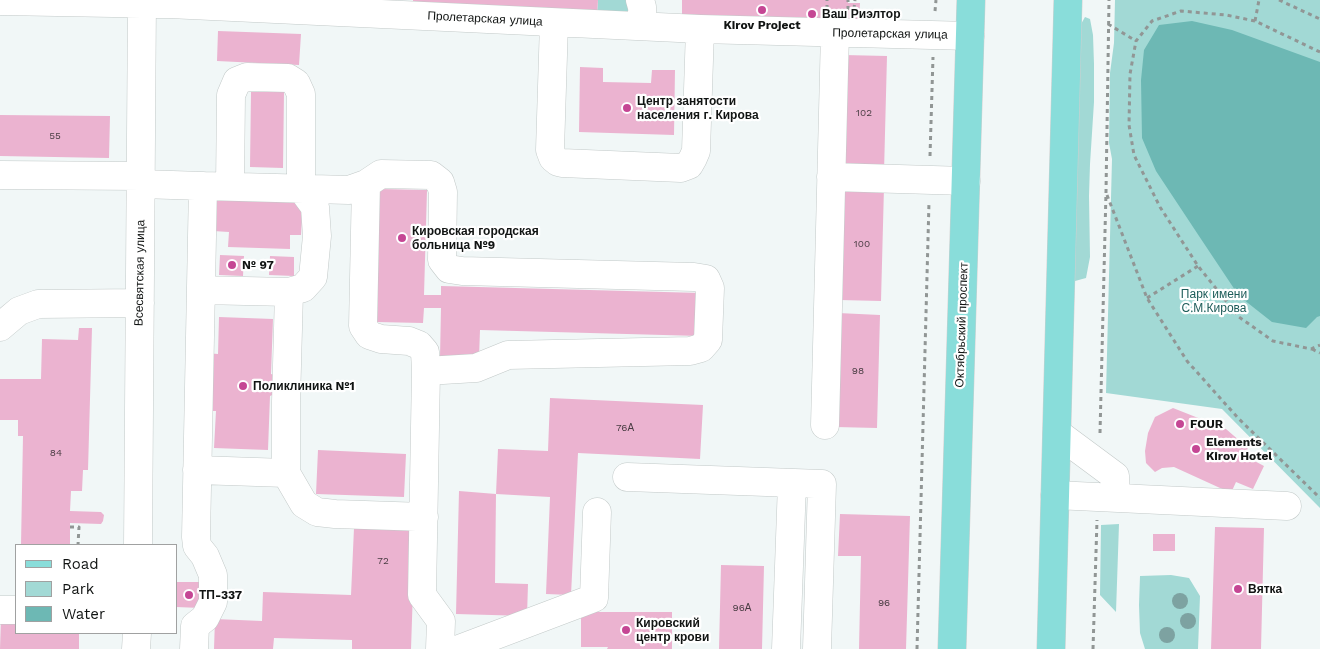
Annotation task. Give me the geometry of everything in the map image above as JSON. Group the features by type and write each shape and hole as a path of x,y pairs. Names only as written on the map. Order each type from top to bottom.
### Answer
{"main road":[{"name":"Октябрьский проспект","path":"952,649 971,0"},
{"path":"1052,649 1068,0"}],"street":[{"path":"640,0 643,26"},
{"name":"Пролетарская улица","path":"0,1 142,1 554,23 970,36"},
{"name":"Всесвятская улица","path":"138,544 142,1"},
{"path":"554,23 550,150 551,155 562,164 681,168 689,165 696,151 700,29"},
{"path":"825,425 835,32"},
{"path":"201,290 289,292 303,288 313,276 317,236 315,207 301,188 301,94 296,83 288,78 247,77 237,81 231,95 230,186"},
{"path":"0,175 141,180 203,186 349,190 366,184 381,174 431,175 440,182 442,192 442,260 450,268 462,271 694,277 706,279 710,288 708,340 701,348 690,351 508,355 476,368 426,371"},
{"path":"832,177 966,181"},
{"path":"366,184 363,326 369,335 381,339 409,341 419,345 425,352 422,595 441,621 440,649"},
{"path":"194,649 195,626 205,618 213,602 212,575 205,556 198,546 196,537 203,186"},
{"path":"289,292 286,473 304,504 317,512 335,514 424,517"},
{"path":"0,327 19,311 38,304 140,304"},
{"path":"1057,433 1115,476 1107,497"},
{"path":"197,470 286,473"},
{"path":"627,477 822,484 817,649"},
{"path":"786,649 792,483"},
{"path":"1055,495 1287,506"},
{"path":"459,649 594,598 597,512"},
{"path":"0,610 15,610"},
{"path":"136,634 136,649"}],"path":[{"path":"917,649 936,0"},
{"path":"1099,464 1109,0"},
{"path":"1255,21 1259,0"},
{"path":"1280,0 1320,19"},
{"path":"1320,52 1255,21 1226,15 1181,11 1152,21 1136,41 1130,74 1129,125 1134,155 1160,207 1198,266 1239,318 1272,341 1311,349 1320,353"},
{"path":"1108,24 1136,41"},
{"path":"1106,192 1147,298 1187,361 1238,418 1320,498"},
{"path":"1147,298 1198,266"},
{"path":"1311,349 1320,345"},
{"path":"1093,649 1107,497"},
{"path":"70,527 79,527 78,544"}],"green space":[{"path":"598,0 628,0 638,14 597,14"},
{"name":"Парк имени С.М.Кирова","path":"1115,0 1320,0 1320,508 1222,409 1106,393 1112,159 1109,143 1110,73 1114,43"},
{"path":"1085,17 1090,19 1093,35 1094,64 1089,196 1090,257 1086,278 1075,281 1068,275 1076,33"},
{"path":"1119,524 1116,612 1100,595 1101,525"},
{"path":"1171,575 1189,578 1200,596 1198,649 1145,649 1140,633 1140,576"}],"water":[{"path":"1192,21 1232,30 1320,62 1320,316 1306,328 1272,322 1239,296 1156,171 1142,138 1141,80 1144,50 1159,25"}],"building":[{"path":"413,0 598,0 597,14 413,2"},
{"name":"Kirov Project","path":"682,0 848,0 848,3 860,3 859,22 682,17"},
{"path":"218,31 301,34 299,65 217,61"},
{"path":"844,55 887,56 884,172 841,170"},
{"name":"Центр занятости населения г. Кирова","path":"580,67 603,68 603,82 651,83 652,70 675,70 674,135 579,132"},
{"path":"251,92 284,92 283,168 250,167"},
{"path":"0,115 110,116 109,158 0,156"},
{"path":"843,186 884,187 881,301 840,300"},
{"name":"Кировская городская больница №9","path":"379,189 427,190 424,295 441,295 441,286 701,293 700,336 480,330 479,358 440,357 441,308 424,308 423,323 376,322"},
{"path":"214,198 303,200 301,235 290,235 290,249 228,247 229,232 213,231"},
{"name":"№ 97","path":"220,255 244,256 243,276 219,275"},
{"path":"270,256 294,257 294,276 269,275"},
{"path":"838,313 880,315 877,428 836,427"},
{"name":"Поликлиника №1","path":"219,317 273,319 271,374 278,376 277,393 270,396 268,450 214,448 216,411 204,411 206,353 218,354"},
{"path":"79,328 92,328 88,470 83,470 82,491 71,491 70,511 101,512 104,515 103,521 101,524 70,523 70,544 21,544 23,436 18,436 18,420 0,420 0,379 41,379 42,339 78,340"},
{"path":"550,398 703,405 700,459 578,453 571,595 546,594 550,497 496,494 498,449 548,451"},
{"name":"Elements Kirov Hotel","path":"1173,408 1226,429 1248,448 1245,456 1264,466 1253,489 1236,482 1231,493 1174,467 1162,468 1155,472 1146,463 1145,451 1148,433 1155,417"},
{"path":"318,450 406,454 404,497 316,494"},
{"path":"459,491 496,494 495,583 528,584 527,616 456,614"},
{"path":"840,514 910,516 906,649 859,649 861,556 838,556"},
{"name":"Вятка","path":"1215,527 1264,528 1261,649 1211,649"},
{"path":"354,528 415,530 411,649 352,649 352,640 274,638 273,649 214,649 215,619 262,621 263,592 351,595"},
{"path":"1153,534 1175,534 1175,551 1153,551"},
{"path":"721,565 764,566 762,649 719,649"},
{"name":"ТП-337","path":"178,582 201,582 201,608 178,607"},
{"name":"Кировский центр крови","path":"581,612 672,612 672,649 581,647"},
{"path":"1,618 15,619 15,634 79,634 79,649 0,649"}],"place":[{"name":"Kirov Project","path":"762,10"},
{"name":"Ваш Риэлтор","path":"812,14"},
{"name":"Центр занятости населения г. Кирова","path":"627,108"},
{"name":"Кировская городская больница №9","path":"402,238"},
{"name":"№ 97","path":"232,265"},
{"name":"Поликлиника №1","path":"243,386"},
{"name":"FOUR","path":"1180,424"},
{"name":"Elements Kirov Hotel","path":"1196,449"},
{"name":"Вятка","path":"1238,589"},
{"name":"ТП-337","path":"189,595"},
{"name":"Кировский центр крови","path":"626,630"}]}
